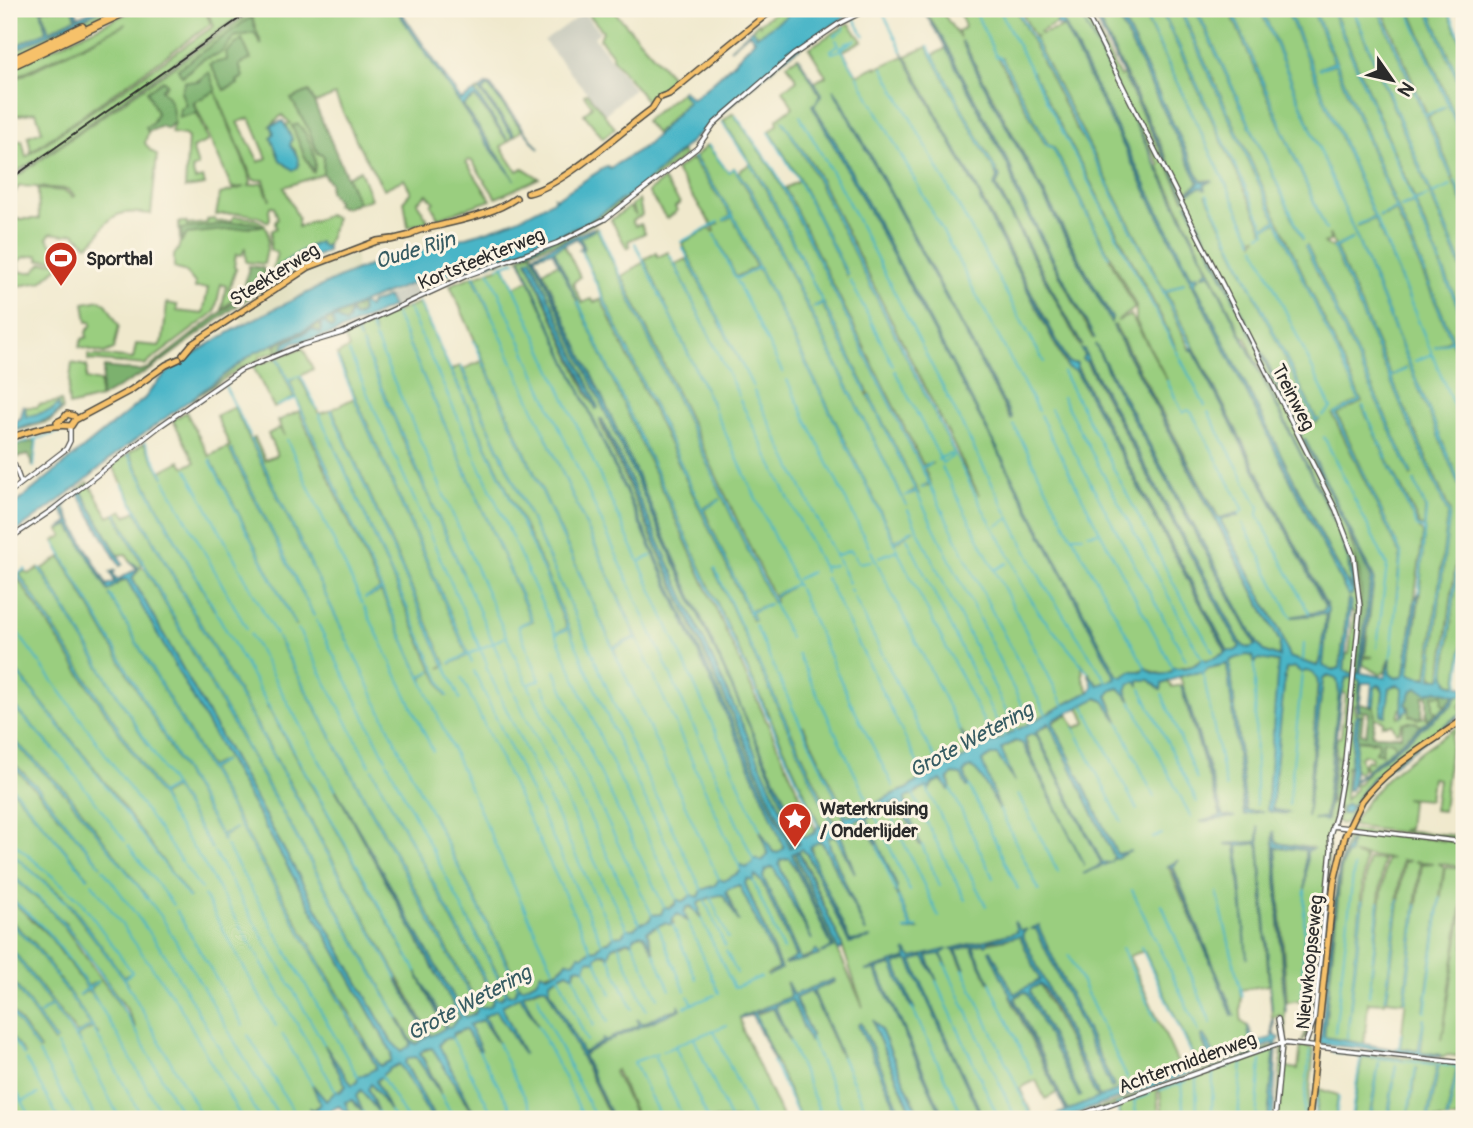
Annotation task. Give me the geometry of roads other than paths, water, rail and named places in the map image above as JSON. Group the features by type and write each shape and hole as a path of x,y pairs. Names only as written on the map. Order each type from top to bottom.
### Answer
{"highway":[{"path":"9,62 120,9"},
{"path":"9,67 131,9"}],"main road":[{"name":"Steekterweg","path":"75,418 120,397 309,267 374,243 410,235 494,209 544,187 644,114 659,99 773,9"},
{"path":"66,423 68,414 75,418"},
{"path":"10,438 66,423 75,418"},
{"name":"Nieuwkoopseweg","path":"1309,1119 1337,853 1346,828 1373,786 1464,719"}],"street":[{"name":"Kortsteekterweg","path":"9,539 160,426 241,370 302,345 342,333 468,275 557,243 605,219 697,148 720,118 800,50 840,23 868,9"},
{"name":"Treinweg","path":"1084,9 1344,529 1356,566 1360,597 1354,673 1343,775 1332,826 1314,1020 1305,1045"},
{"path":"9,494 66,449 70,441 66,423"},
{"path":"9,455 10,465 14,464 21,484"},
{"path":"1332,826 1464,842"},
{"path":"1275,1119 1278,1019"},
{"name":"Achtermiddenweg","path":"1068,1119 1278,1044 1317,1046"},
{"name":"Nieuwkoopseweg","path":"1317,1046 1464,1062"}],"water":[{"path":"9,9 17,45 46,32 41,9 49,31 76,18 73,9 76,9 78,17 95,9 103,9 9,53 15,46"},
{"path":"396,9 399,9 461,100 475,92 508,140 475,97 463,105 515,180 487,144"},
{"path":"784,9 857,9 782,60 660,170 636,190 591,220 525,252 476,268 421,280 362,303 369,307 371,303 387,297 392,307 333,334 294,343 283,351 285,343 312,329 321,333 321,324 325,322 331,329 336,317 345,324 350,312 354,317 359,316 362,311 361,304 254,353 9,537 9,509 145,398 160,379 187,358 250,321 336,279 395,257 511,222 533,212 555,199 554,197 557,198 607,166 610,168 647,145 688,102 681,92 683,90 692,99 701,92 755,40 749,33 730,49 752,29 757,36 787,16"},
{"path":"922,9 942,38 1010,165 1018,191 1095,339 1026,212 1016,192 1009,168 941,39"},
{"path":"1053,9 1057,9 1192,277 1199,277 1195,280 1196,286 1351,590 1348,560 1334,521 1210,273 1201,276 1208,269 1078,9 1338,528 1352,571 1352,595 1348,596 1064,27 1056,24 1058,19"},
{"path":"1090,9 1096,9 1095,13 1187,200"},
{"path":"1114,9 1118,9 1201,181 1213,180 1204,185 1205,189 1200,187 1187,193 1199,183"},
{"path":"962,41 1112,318 1111,322 972,63"},
{"path":"902,51 1069,363 1077,363 1077,368 1228,651 1235,651 1240,647 1087,362 1082,359 1084,355 1081,349 1084,349 1241,643 1248,648 1256,645 1114,384 1095,344 1257,642 1263,651 1279,657 1280,642 1113,325 1217,516 1220,518 1238,513 1239,516 1223,518 1221,521 1281,633 1289,657 1317,666 1319,664 1326,614 1291,617 1323,611 1325,606 1193,350 1190,349 1193,347 1328,608 1323,666 1334,670 1340,668 1348,599 1351,600 1344,670 1351,674 1359,673 1371,577 1303,440 1305,439 1374,578 1361,673 1385,677 1391,657 1390,674 1396,678 1405,673 1415,600 1419,592 1409,673 1441,679 1445,672 1448,683 1464,687 1464,695 1457,696 1452,705 1347,790 1356,715 1359,715 1353,781 1448,705 1455,695 1436,690 1428,693 1417,688 1412,690 1406,704 1408,711 1402,716 1403,688 1398,685 1390,687 1386,716 1381,715 1381,686 1375,688 1374,706 1370,705 1372,683 1362,683 1357,711 1360,681 1355,677 1346,678 1341,697 1326,821 1313,819 1325,818 1339,693 1337,679 1328,676 1323,679 1307,817 1318,686 1314,674 1305,671 1302,673 1294,667 1286,669 1272,809 1288,813 1285,814 1267,811 1278,662 1258,659 1255,664 1252,656 1246,655 1230,662 1246,811 1263,811 1244,815 1227,664 1208,668 1204,673 1177,678 1162,684 1161,690 1150,680 1139,680 1139,685 1136,682 1129,684 1126,690 1131,701 1119,688 1112,690 1107,696 1119,723 1104,701 1097,698 1053,720 1053,723 1117,854 1131,851 1112,860 1114,857 1049,723 1036,732 1102,862 1109,863 1083,874 1101,865 1100,861 1036,735 1031,734 1025,738 1026,746 1085,866 1022,743 1015,741 1001,749 1015,782 997,755 991,755 982,761 1000,810 982,779 970,767 964,772 969,786 967,787 961,775 953,774 948,779 949,790 941,780 933,783 929,790 927,787 905,798 921,846 898,802 885,807 876,817 866,817 897,886 896,891 912,927 917,929 905,931 911,928 895,891 896,885 863,818 852,823 851,829 843,828 839,831 855,873 835,835 828,838 866,932 823,844 820,841 810,847 850,941 871,938 849,943 807,854 801,849 792,854 834,948 821,953 832,947 789,858 780,860 779,865 812,940 773,867 765,870 763,877 800,959 810,957 816,950 819,955 784,964 795,958 795,955 763,884 755,875 753,881 747,879 745,883 781,969 767,976 778,969 777,964 739,885 726,892 739,922 723,895 714,896 698,903 701,918 691,906 684,912 688,922 678,914 673,918 672,925 664,923 647,931 654,953 644,935 640,934 633,938 633,943 627,941 612,947 609,957 606,953 600,953 596,961 588,960 585,969 575,968 574,976 567,972 550,981 550,990 583,1053 603,1039 605,1041 639,1025 637,1019 642,1024 666,1012 679,1009 679,1005 681,1009 605,1042 583,1055 613,1119 546,987 523,994 538,1026 520,996 502,1006 524,1055 496,1010 484,1017 498,1043 482,1020 469,1025 481,1050 479,1051 465,1029 454,1033 452,1038 443,1039 439,1045 477,1119 432,1048 420,1053 441,1095 416,1057 408,1058 405,1063 435,1119 432,1119 399,1064 376,1081 390,1111 371,1084 368,1089 378,1112 361,1090 356,1096 363,1112 352,1100 345,1102 352,1119 339,1106 331,1110 333,1119 324,1115 319,1119 303,1119 310,1113 310,1108 314,1110 320,1104 312,1084 326,1101 346,1086 324,1044 352,1085 357,1082 358,1077 376,1066 363,1042 364,1039 380,1066 391,1061 392,1053 127,580 122,580 108,591 70,525 59,529 69,522 61,509 55,511 66,501 64,508 107,585 115,582 110,572 116,570 113,573 117,580 137,569 130,561 139,568 132,578 391,1041 401,1051 411,1043 397,1017 412,1042 416,1044 428,1036 396,978 431,1036 445,1028 416,971 447,1027 460,1017 335,788 465,1017 475,1014 478,1008 490,1006 495,998 501,999 506,993 515,993 518,986 523,988 536,981 541,972 547,975 555,972 567,961 574,962 579,955 583,956 597,949 602,943 609,942 614,936 622,935 627,929 634,929 640,923 649,921 652,915 661,914 664,907 671,908 675,905 677,899 683,902 691,895 699,897 702,890 715,885 719,879 724,881 740,872 741,865 746,868 753,863 754,858 762,861 768,855 760,830 773,852 778,853 784,848 520,259 790,848 799,844 798,839 751,730 805,837 815,833 817,827 824,829 833,822 839,823 845,819 843,815 858,814 870,803 875,804 907,789 924,776 933,774 941,767 951,766 967,756 968,749 960,730 972,750 977,751 1089,692 1093,687 1088,672 1098,685 1116,679 983,423 812,105 816,103 814,106 835,141 1117,675 1123,677 1131,671 1142,671 1145,667 1154,673 1165,674 1174,667 1189,667 1202,659 1205,661 1226,651 1076,371 1067,368"},
{"path":"798,57 822,94 816,103 820,94"},
{"path":"487,84 539,149 488,86 482,91 513,136 479,90"},
{"path":"833,89 841,100 1011,419"},
{"path":"283,121 298,160 298,167 293,170 280,160 271,137 274,133 271,125"},
{"path":"995,172 1000,177 996,186 1082,346 994,186 997,178"},
{"path":"1189,203 1298,426 1300,429 1304,428 1301,436 1187,204"},
{"path":"593,228 594,230 580,238 584,246 582,251 579,250 582,246 577,238 554,250 578,302 552,251 535,256 604,401 751,729 533,255"},
{"path":"319,242 323,247 327,245 327,251 301,264 275,282 280,274 277,267"},
{"path":"531,258 590,388 598,408 596,409 527,260"},
{"path":"58,404 60,410 52,418 9,430 15,427 17,420 21,418 23,406 26,417 52,410"},
{"path":"600,419 623,463 796,842 792,847"},
{"path":"80,489 123,564 120,566 77,492"},
{"path":"1181,686 1222,812 1224,816 1235,817 1200,822 1221,816"},
{"path":"1464,711 1372,780 1347,814 1341,814 1342,808 1347,804 1351,807 1372,778"},
{"path":"1258,826 1272,1011 1259,847 1257,843 1238,846 1247,959 1236,845 1225,844 1255,842 1258,840"},
{"path":"1273,831 1277,843 1312,849 1307,851 1305,890 1305,850 1276,847 1286,1014"},
{"path":"1351,837 1349,854 1346,855 1340,870 1324,1037 1440,1055 1439,1057 1322,1044 1320,1041 1339,869"},
{"path":"799,852 842,949 838,950 795,853"},
{"path":"1179,860 1173,867 1234,1015 1171,867 1168,866"},
{"path":"1014,921 1020,930 1026,930 1022,934 1099,1096 1095,1094 1045,989 1040,984 1030,992 1081,1096 1079,1097 1027,993 1016,996 1015,1000 1067,1109 1117,1090 1155,1081 1206,1061 1209,1056 1201,1036 1203,1035 1216,1057 1250,1045 1248,1026 1255,1042 1272,1038 1274,1020 1274,1035 1280,1038 1277,1042 1273,1119 1268,1119 1274,1043 1061,1119 1045,1119 1066,1111 989,951 991,950 1014,994 1040,980 1020,936 973,946 990,983 971,946 956,950 965,969 954,950 950,949 1017,932"},
{"path":"1039,925 1114,1087 1111,1088 1036,929 1030,929"},
{"path":"948,949 941,954 947,966 940,954 927,956 937,981 924,957 912,961 984,1119 909,961 895,964 914,1008 911,1007 892,965 877,969 945,1119 875,970 865,971 907,958 905,950 912,958"},
{"path":"834,979 835,981 813,991 842,1057 811,991 795,998 811,1035 809,1041 792,1000 775,1006 790,1042 773,1008 755,1013 775,1062 752,1015 739,1018 790,997 787,982 793,995"},
{"path":"873,1020 881,1030 921,1119 915,1119"},
{"path":"861,1023 904,1119 901,1119 858,1025"}],"waterway":[{"path":"881,9 902,51"},
{"path":"974,9 996,56 1001,58 1047,145 1053,148 1109,257"},
{"path":"999,9 1205,406"},
{"path":"1017,9 1192,347"},
{"path":"1142,9 1253,241"},
{"path":"1161,9 1264,227"},
{"path":"1180,9 1277,221"},
{"path":"1196,9 1303,239"},
{"path":"1231,9 1326,230"},
{"path":"1261,9 1464,495"},
{"path":"1287,9 1375,218 1357,225"},
{"path":"1313,9 1397,209"},
{"path":"1332,9 1464,320"},
{"path":"1353,9 1464,272"},
{"path":"1379,9 1452,177"},
{"path":"1408,9 1464,141"},
{"path":"1428,9 1464,93"},
{"path":"1448,9 1464,47"},
{"path":"854,18 864,36"},
{"path":"834,36 844,30 843,26"},
{"path":"843,48 856,39"},
{"path":"836,40 855,72"},
{"path":"842,47 851,41"},
{"path":"838,45 831,50 832,53 841,50"},
{"path":"928,47 996,172"},
{"path":"1319,69 1334,63"},
{"path":"883,68 1044,362"},
{"path":"857,75 934,215"},
{"path":"1427,115 1445,107"},
{"name":"Grote Wetering","path":"736,116 775,171 997,621 1046,714"},
{"path":"800,116 843,192 1043,583 1107,682"},
{"path":"783,121 811,165 980,504 1012,560 1020,581 1039,613 1088,672"},
{"path":"722,122 767,189 866,391"},
{"path":"769,132 799,181 847,274"},
{"path":"708,145 728,172 734,168 750,190 906,505"},
{"path":"693,157 733,216 896,545"},
{"path":"1455,181 1464,204"},
{"path":"1432,194 1451,186"},
{"path":"1207,194 1316,421 1319,419"},
{"path":"1401,207 1428,196"},
{"path":"1379,216 1397,209 1464,368"},
{"path":"724,220 732,216"},
{"path":"935,217 1038,411"},
{"path":"1376,219 1464,431"},
{"path":"1260,235 1266,232 1264,228 1277,221 1360,401 1335,414 1401,554 1391,657"},
{"path":"681,242 719,222"},
{"path":"598,229 790,638"},
{"path":"715,235 736,279 757,268"},
{"path":"1334,248 1352,239"},
{"path":"635,243 714,408"},
{"path":"1255,246 1331,408 1323,416"},
{"path":"1306,246 1411,474"},
{"path":"1334,247 1449,514 1429,678"},
{"path":"683,248 753,387"},
{"path":"581,251 702,510 720,500"},
{"path":"670,255 739,396"},
{"path":"498,267 515,261"},
{"path":"504,265 639,562"},
{"path":"489,271 754,861"},
{"path":"474,276 741,870"},
{"path":"850,280 893,365"},
{"path":"737,282 783,373"},
{"path":"1166,292 1184,283"},
{"path":"419,302 536,554 630,768 691,895"},
{"path":"578,302 818,826"},
{"path":"814,307 822,303"},
{"path":"408,307 557,637"},
{"path":"394,311 532,620 518,626 540,680 530,684"},
{"path":"369,323 374,335"},
{"path":"355,330 360,340"},
{"path":"375,338 518,663 639,923"},
{"path":"474,341 613,648 635,638"},
{"path":"1435,347 1451,341"},
{"path":"362,344 502,663"},
{"path":"349,352 487,664"},
{"path":"1415,361 1432,354"},
{"path":"278,358 554,971"},
{"path":"337,358 472,663"},
{"path":"461,366 594,657"},
{"path":"1391,376 1406,369"},
{"path":"895,371 940,458 951,454 952,457 942,463 940,458 938,460"},
{"path":"1063,372 1175,586 1213,652"},
{"path":"289,380 299,376 302,378 317,409"},
{"path":"787,380 869,547"},
{"path":"1167,381 1183,413 1188,410 1192,413 1244,510 1239,514"},
{"path":"225,386 250,436"},
{"path":"754,391 836,557"},
{"path":"869,396 916,491"},
{"path":"1062,397 1203,661"},
{"path":"277,406 294,399"},
{"path":"740,400 825,572"},
{"path":"1363,406 1417,526 1424,529"},
{"path":"1051,409 1186,660"},
{"path":"331,410 460,699"},
{"path":"715,411 797,586"},
{"path":"1208,412 1259,507 1258,515 1309,613"},
{"path":"319,414 447,696"},
{"path":"1040,415 1100,532"},
{"path":"1013,424 1071,535"},
{"path":"33,440 60,432"},
{"path":"1324,437 1387,565 1377,648"},
{"path":"34,467 37,438"},
{"name":"Grote Wetering","path":"251,439 401,753 518,986"},
{"path":"287,440 362,603"},
{"path":"9,447 28,441"},
{"path":"145,442 164,477"},
{"path":"231,450 314,616"},
{"path":"128,454 416,971"},
{"path":"210,460 295,624"},
{"path":"923,467 931,463"},
{"path":"942,467 1064,706"},
{"path":"187,470 276,635"},
{"path":"165,481 247,629"},
{"path":"1414,481 1426,509 1419,592"},
{"path":"922,488 930,483"},
{"path":"122,484 397,978"},
{"name":"Grote Wetering","path":"906,496 916,491 1030,722"},
{"path":"702,510 753,619"},
{"name":"Grote Wetering","path":"908,510 1017,733"},
{"path":"1444,674 1464,511"},
{"name":"Grote Wetering","path":"116,514 397,1017"},
{"path":"997,526 1010,518"},
{"path":"1243,523 1291,617"},
{"path":"895,542 913,529"},
{"path":"1088,534 1100,532 1173,668"},
{"path":"1083,536 1072,536 1145,667"},
{"name":"Grote Wetering","path":"907,538 1005,738"},
{"path":"55,543 224,841"},
{"name":"Grote Wetering","path":"896,548 993,740"},
{"path":"836,556 850,550 853,553"},
{"path":"879,557 897,550"},
{"name":"Grote Wetering","path":"871,551 960,730"},
{"path":"651,556 639,562 760,830"},
{"path":"855,556 858,563 871,561"},
{"path":"838,560 849,583"},
{"path":"996,569 1007,563"},
{"path":"9,564 202,861 336,1091"},
{"path":"823,567 835,565"},
{"path":"40,568 212,849"},
{"path":"18,574 25,569 26,571"},
{"path":"715,569 832,823"},
{"path":"797,579 811,572"},
{"name":"Grote Wetering","path":"826,578 921,770"},
{"path":"773,597 795,584"},
{"path":"799,589 850,701 893,786"},
{"path":"850,589 852,593"},
{"path":"365,598 380,591"},
{"path":"110,595 363,1041"},
{"name":"Grote Wetering","path":"854,597 941,767"},
{"path":"750,612 769,604"},
{"path":"364,606 433,751"},
{"path":"316,620 386,759"},
{"path":"9,621 201,889"},
{"path":"755,625 846,817"},
{"path":"298,629 370,766"},
{"path":"556,634 567,629"},
{"path":"250,634 335,789"},
{"path":"450,663 505,637"},
{"name":"Grote Wetering","path":"278,638 478,1008"},
{"path":"1458,685 1464,638"},
{"path":"558,639 605,748 677,899"},
{"path":"1303,660 1304,643"},
{"path":"613,649 719,879"},
{"path":"798,654 866,797"},
{"path":"595,660 635,753 702,890"},
{"path":"9,662 189,898"},
{"path":"1255,664 1256,805"},
{"path":"486,667 614,936"},
{"path":"502,667 628,931"},
{"path":"420,677 431,671"},
{"path":"474,671 602,943"},
{"path":"555,671 664,907"},
{"path":"1203,673 1226,788"},
{"path":"1289,805 1302,673"},
{"path":"462,678 591,950"},
{"path":"543,686 652,915"},
{"path":"1141,689 1197,802"},
{"path":"1162,694 1197,779"},
{"path":"9,701 65,762 125,841"},
{"path":"1131,701 1191,817"},
{"path":"1084,706 1137,810"},
{"path":"1119,723 1154,797"},
{"path":"1074,728 1121,821"},
{"path":"9,736 67,794 161,916 280,1119"},
{"path":"9,761 37,788 100,865"},
{"path":"209,769 223,761"},
{"name":"Grote Wetering","path":"387,762 506,993"},
{"name":"Grote Wetering","path":"372,769 495,998"},
{"path":"9,784 88,878"},
{"path":"969,786 1018,889"},
{"path":"160,794 173,787"},
{"name":"Grote Wetering","path":"927,789 986,906"},
{"path":"951,789 993,878"},
{"path":"913,794 965,900"},
{"path":"1018,794 1058,872"},
{"path":"887,807 939,917"},
{"path":"1000,810 1039,890"},
{"path":"876,817 910,891"},
{"path":"222,836 236,828"},
{"path":"1153,838 1162,834"},
{"path":"9,839 80,900 132,972 125,978"},
{"path":"128,845 173,905"},
{"path":"226,845 358,1077"},
{"path":"877,845 896,892"},
{"path":"922,845 940,886"},
{"path":"9,851 72,907 124,978 203,1119"},
{"path":"214,852 324,1044"},
{"path":"1335,1033 1354,867"},
{"path":"103,869 164,953 260,1119"},
{"path":"9,874 53,912 92,960 125,1012 184,1119"},
{"path":"753,881 783,950"},
{"path":"92,883 179,1005 242,1119"},
{"path":"1132,890 1199,1032"},
{"path":"1302,997 1305,890"},
{"path":"1217,892 1242,997"},
{"path":"204,895 276,1026"},
{"path":"9,897 44,928 81,977 164,1119"},
{"path":"898,897 911,927"},
{"path":"1425,1012 1440,898"},
{"path":"711,899 728,938"},
{"path":"1386,999 1398,900"},
{"path":"705,901 725,946"},
{"path":"1347,1038 1362,901"},
{"path":"1369,995 1379,902"},
{"path":"1162,905 1211,1023"},
{"path":"1405,1002 1416,905"},
{"path":"176,910 243,1025"},
{"path":"701,918 734,988 761,977"},
{"path":"9,921 35,946 92,1026 143,1119"},
{"path":"688,922 719,993"},
{"path":"673,925 696,979"},
{"path":"658,927 685,991"},
{"path":"905,930 917,927"},
{"path":"633,943 658,998"},
{"path":"9,946 81,1044"},
{"path":"619,946 646,1010"},
{"path":"1141,947 1197,1065"},
{"path":"1122,948 1156,1021"},
{"path":"726,951 737,973"},
{"path":"654,953 670,990"},
{"path":"1069,955 1127,1078"},
{"path":"609,957 632,1009"},
{"path":"596,961 611,994"},
{"path":"945,964 1016,1119"},
{"path":"585,969 608,1022"},
{"path":"963,969 1032,1119"},
{"path":"559,976 587,1041"},
{"path":"574,976 594,1026"},
{"path":"9,977 55,1041"},
{"path":"79,995 98,981"},
{"path":"936,981 999,1119"},
{"path":"990,983 1032,1074"},
{"path":"537,995 546,1019 596,1119"},
{"path":"685,1007 715,995"},
{"path":"688,996 693,1004"},
{"path":"40,1014 51,1006"},
{"path":"912,1007 964,1119"},
{"path":"9,1009 38,1049"},
{"path":"1419,1052 1424,1019"},
{"path":"727,1025 694,1038 730,1119"},
{"path":"77,1035 92,1026"},
{"path":"538,1026 585,1119"},
{"path":"1461,1052 1464,1028"},
{"path":"714,1031 754,1119"},
{"path":"1399,1050 1401,1033"},
{"path":"9,1034 24,1056"},
{"path":"282,1034 312,1084"},
{"path":"248,1035 297,1117"},
{"name":"Grote Wetering","path":"452,1038 495,1119"},
{"path":"693,1038 675,1046 708,1119"},
{"path":"810,1038 846,1119"},
{"path":"790,1042 823,1119"},
{"path":"498,1043 537,1119"},
{"path":"57,1045 96,1119"},
{"path":"83,1047 120,1119"},
{"path":"662,1051 674,1047"},
{"path":"1303,1119 1310,1050"},
{"path":"479,1051 517,1119"},
{"path":"1238,1119 1242,1061 1269,1052"},
{"path":"1333,1052 1406,1061"},
{"path":"39,1053 76,1119"},
{"path":"657,1053 634,1062 661,1119"},
{"path":"1351,1119 1361,1055"},
{"path":"655,1057 684,1119"},
{"path":"842,1057 870,1119"},
{"path":"26,1060 59,1119"},
{"path":"1256,1119 1261,1061"},
{"path":"1409,1061 1449,1066"},
{"path":"773,1062 800,1119"},
{"path":"1370,1119 1379,1062"},
{"path":"1212,1119 1213,1071 1232,1065"},
{"path":"1388,1119 1396,1065"},
{"path":"1428,1119 1438,1065"},
{"path":"1452,1066 1464,1068"},
{"path":"1447,1119 1458,1067"},
{"path":"1407,1119 1416,1068"},
{"path":"381,1075 407,1119"},
{"path":"1197,1119 1196,1078 1202,1075"},
{"path":"9,1078 32,1119"},
{"path":"1314,1119 1319,1078"},
{"path":"1160,1090 1187,1081"},
{"path":"1181,1082 1184,1119"},
{"path":"23,1101 38,1094"},
{"path":"1137,1119 1134,1100 1150,1094"},
{"path":"441,1095 454,1119"},
{"path":"1336,1119 1339,1096"},
{"path":"1120,1119 1117,1105 1123,1103"},
{"path":"1084,1119 1106,1110"},
{"path":"390,1111 395,1119"},
{"path":"363,1112 367,1119"},
{"path":"378,1112 382,1119"}],"railway":[{"path":"9,180 253,9"}],"place":[{"name":"Sporthal","path":"61,288"},
{"name":"Waterkruising / Onderlijder","path":"795,849"}],"water label":[{"name":"Oude Rijn","path":"415,250"}]}
